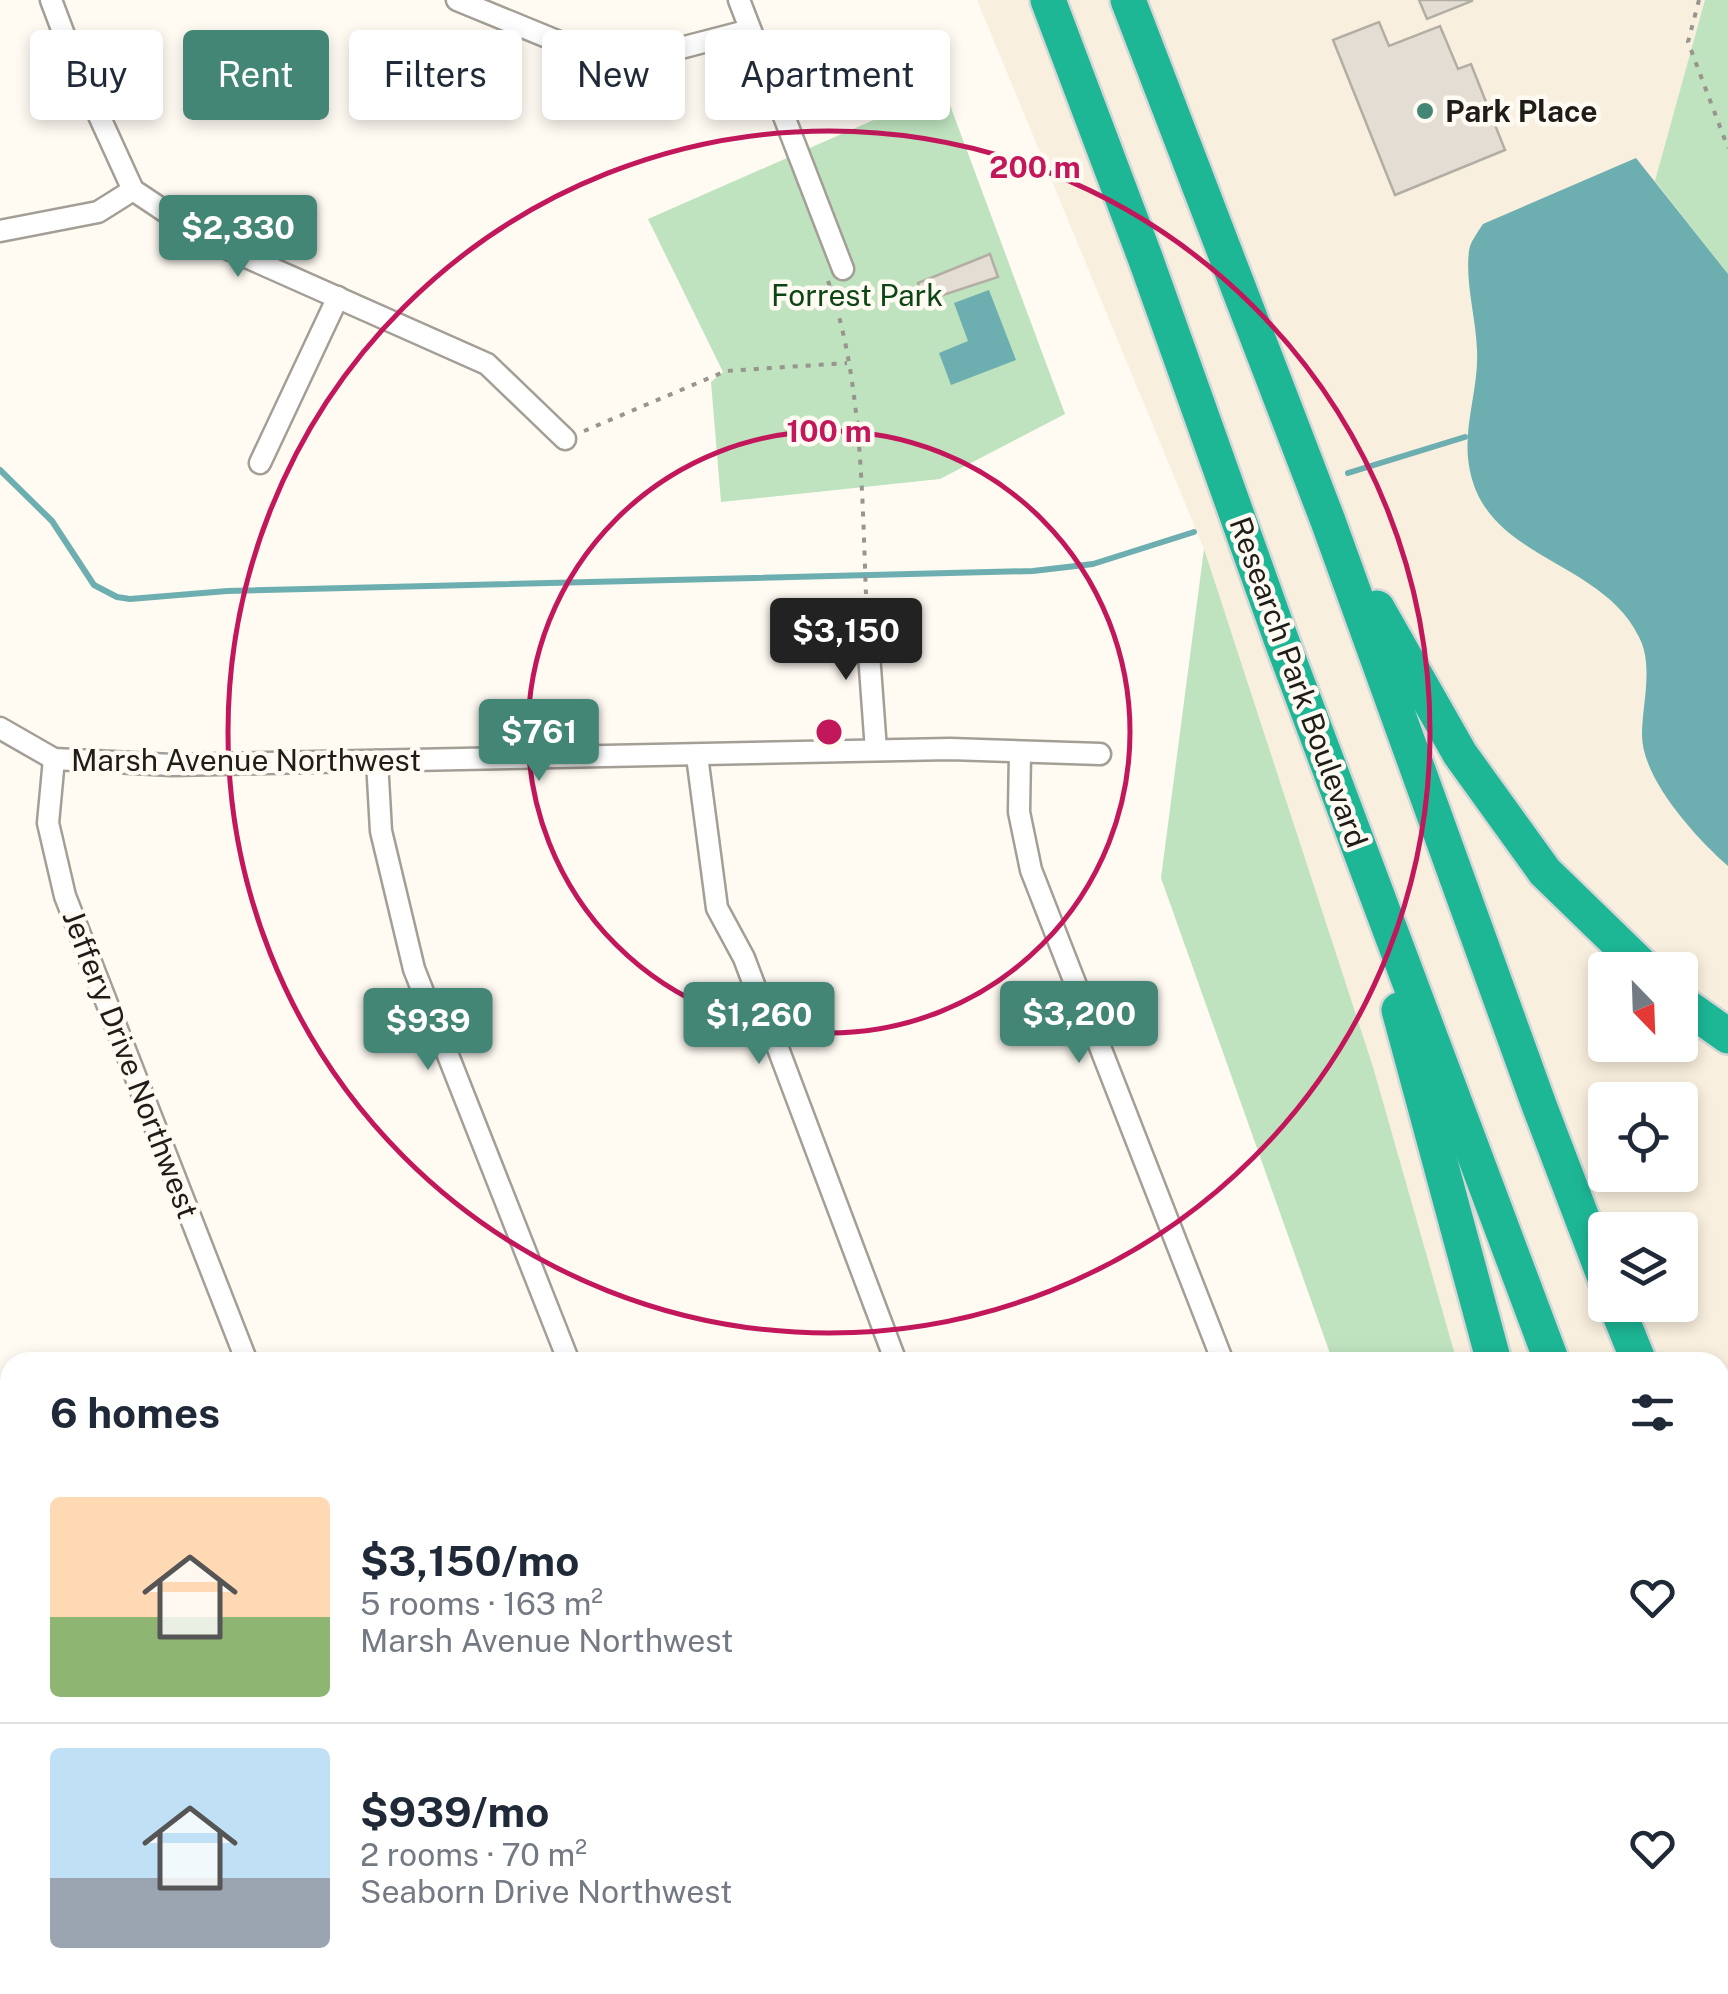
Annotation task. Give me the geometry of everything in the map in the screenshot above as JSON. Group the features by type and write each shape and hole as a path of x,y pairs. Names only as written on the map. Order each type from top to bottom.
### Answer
{"highway":[{"name":"Research Park Boulevard","path":"1048,0 1146,260 1281,639 1548,1352"},
{"path":"1128,0 1328,520 1588,1234"},
{"path":"1328,520 1460,754 1545,872 1627,952"},
{"path":"1335,778 1491,1352"},
{"path":"1698,1015 1728,1036"},
{"path":"1623,1322 1635,1352"}],"street":[{"path":"52,0 74,61 133,190 208,240 487,364 565,439"},
{"path":"456,0 574,48 646,57 705,42"},
{"path":"739,0 750,30"},
{"path":"781,120 835,273"},
{"path":"0,231 98,212 133,190"},
{"path":"260,464 338,297"},
{"path":"866,613 876,750"},
{"name":"Marsh Avenue Northwest","path":"0,728 54,759 172,765 876,750 1100,754"},
{"path":"1020,752 1019,812 1031,870 1218,1352"},
{"path":"697,756 717,908 744,958 892,1352"},
{"name":"Jeffery Drive Northwest","path":"54,759 48,823 65,896 243,1352"},
{"path":"376,762 380,832 414,970 565,1352"}],"path":[{"path":"1699,0 1688,42 1728,148"},
{"path":"835,273 861,476 866,590"},
{"path":"565,439 726,371 847,363"}],"shaded area":[{"path":"977,0 1728,0 1728,1352 1454,1352 1204,549"}],"green space":[{"path":"1705,0 1728,0 1728,274 1655,181"},
{"name":"Forrest Park","path":"950,105 1065,414 940,479 721,502 711,382 723,372 648,219 873,120 950,120"},
{"path":"1204,549 1373,1067 1454,1352 1329,1352 1161,878"}],"water":[{"path":"1636,158 1728,274 1728,866 1673,806 1644,752 1647,673 1639,637 1622,611 1600,591 1499,524 1481,501 1470,471 1469,425 1477,366 1468,263 1474,237 1483,224"},
{"path":"989,290 1016,360 951,385 939,353 968,341 954,303"}],"building":[{"name":"Park Place","path":"1419,0 1472,0 1472,1 1427,19"},
{"name":"Park Place","path":"1379,22 1389,46 1440,26 1458,69 1471,64 1505,150 1395,195 1333,40"},
{"path":"990,254 998,277 925,301 918,283"}],"waterway":[{"path":"1348,473 1465,437"},
{"path":"0,470 52,521 94,585 130,599 227,591 1033,571 1093,564 1194,532"}],"place":[{"name":"Park Place","path":"1425,111"}]}
